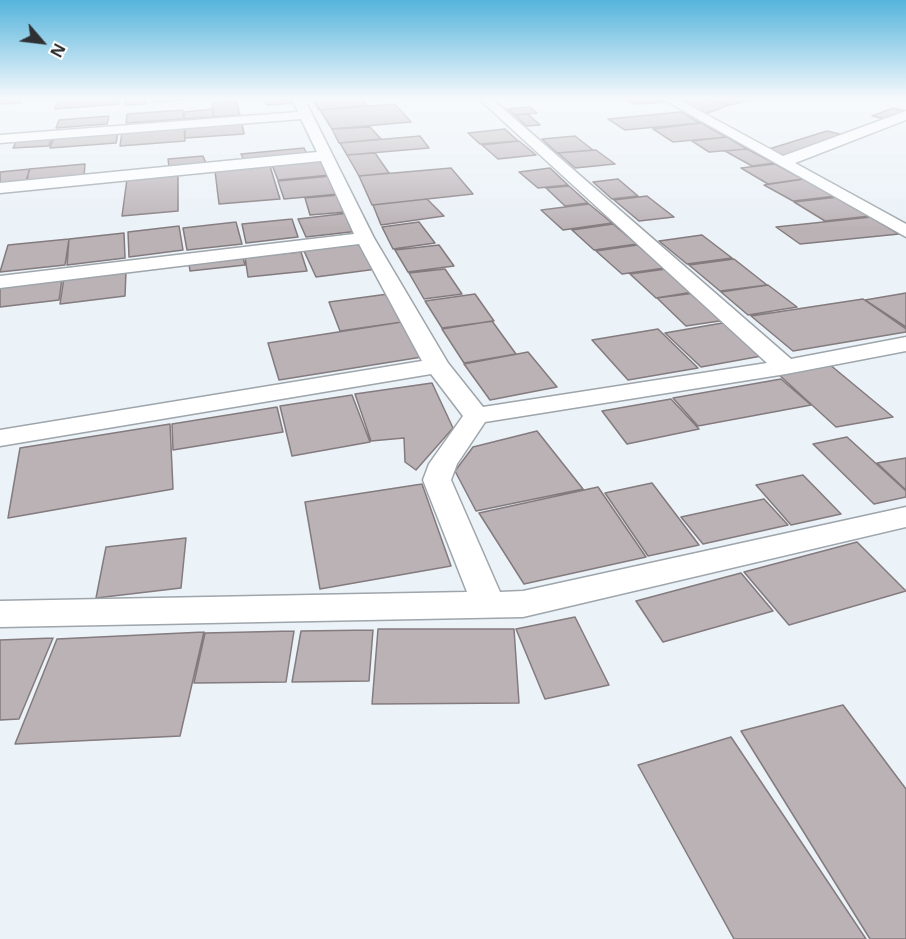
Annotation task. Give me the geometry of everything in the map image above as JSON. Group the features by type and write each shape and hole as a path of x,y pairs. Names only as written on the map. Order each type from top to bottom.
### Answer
{"street":[{"path":"320,142 365,238 437,366 476,416"},
{"path":"533,142 786,367"},
{"path":"747,142 906,231"},
{"path":"782,162 835,142"},
{"path":"0,188 327,156"},
{"path":"0,282 365,238"},
{"path":"489,605 437,480 443,464 476,416 786,367 906,344"},
{"path":"0,438 437,366"},
{"path":"0,614 523,604 906,517"}],"building":[{"path":"16,142 50,142 49,146 13,148"},
{"path":"52,142 116,142 116,143 50,148"},
{"path":"121,142 174,142 120,146"},
{"path":"424,142 429,148 347,155 340,143"},
{"path":"478,142 508,142 480,144"},
{"path":"520,142 536,155 498,159 482,145"},
{"path":"545,142 582,142 593,150 557,153"},
{"path":"693,142 735,142 747,149 709,152"},
{"path":"792,142 833,142 790,159 769,149"},
{"path":"304,148 307,154 244,160 241,154"},
{"path":"747,149 774,163 752,166 725,151"},
{"path":"596,150 615,164 575,168 558,153"},
{"path":"375,153 389,173 359,176 347,155"},
{"path":"203,156 206,163 169,167 168,159"},
{"path":"321,160 330,175 278,180 272,165"},
{"path":"85,164 84,177 27,183 29,169"},
{"path":"775,164 803,179 768,184 741,168"},
{"path":"270,166 280,199 219,204 215,171"},
{"path":"451,168 473,194 372,205 359,176"},
{"path":"550,168 568,185 538,188 519,172"},
{"path":"30,169 25,183 0,185 0,172"},
{"path":"178,175 178,211 122,216 127,179"},
{"path":"331,176 339,194 284,199 278,181"},
{"path":"618,179 638,196 612,199 593,182"},
{"path":"804,179 837,196 793,201 764,185"},
{"path":"569,186 588,203 565,206 546,188"},
{"path":"339,195 346,212 310,215 305,198"},
{"path":"647,196 674,217 639,221 614,200"},
{"path":"838,197 870,216 825,221 794,202"},
{"path":"427,199 444,216 381,225 373,205"},
{"path":"589,204 612,223 563,230 541,210"},
{"path":"349,213 359,231 306,237 298,219"},
{"path":"871,217 899,234 800,244 776,227"},
{"path":"292,219 298,237 246,243 242,224"},
{"path":"236,222 242,244 187,250 183,228"},
{"path":"419,222 435,243 393,249 382,227"},
{"path":"613,224 637,244 594,250 572,230"},
{"path":"179,226 183,250 129,257 128,232"},
{"path":"124,233 125,258 67,265 69,239"},
{"path":"702,235 732,258 687,264 659,241"},
{"path":"69,239 65,265 0,272 8,245"},
{"path":"364,243 377,269 316,277 304,251"},
{"path":"439,245 454,266 408,272 395,250"},
{"path":"637,245 665,268 622,274 596,251"},
{"path":"301,252 307,271 248,277 245,257"},
{"path":"243,258 245,265 190,271 189,264"},
{"path":"734,259 767,285 720,291 689,265"},
{"path":"445,269 462,294 424,299 409,273"},
{"path":"666,269 693,292 656,298 630,274"},
{"path":"126,271 125,296 60,304 64,278"},
{"path":"62,279 59,300 0,307 0,286"},
{"path":"768,285 797,307 748,315 721,292"},
{"path":"695,293 726,320 686,326 657,298"},
{"path":"906,293 906,327 865,300"},
{"path":"388,294 402,322 340,331 329,302"},
{"path":"475,294 494,321 442,328 425,301"},
{"path":"863,299 906,329 906,332 793,351 751,316"},
{"path":"492,321 516,354 464,363 442,329"},
{"path":"402,322 422,357 279,380 268,343"},
{"path":"728,322 767,355 701,367 665,333"},
{"path":"658,329 698,368 628,380 592,340"},
{"path":"528,352 557,387 490,400 464,364"},
{"path":"829,364 893,417 836,427 776,372"},
{"path":"781,379 811,405 698,426 673,398"},
{"path":"432,383 453,428 416,470 405,462 404,438 371,441 355,394"},
{"path":"352,395 370,442 292,456 280,406"},
{"path":"671,399 699,429 627,444 602,411"},
{"path":"277,407 283,432 173,450 172,424"},
{"path":"170,424 173,489 8,518 20,448"},
{"path":"537,431 583,489 476,511 455,471 473,447"},
{"path":"847,437 906,491 906,497 874,504 813,444"},
{"path":"906,458 906,490 877,463"},
{"path":"803,475 841,514 791,525 756,485"},
{"path":"652,483 699,545 648,556 605,493"},
{"path":"422,484 451,566 320,589 305,502"},
{"path":"598,487 646,557 524,584 479,513"},
{"path":"764,499 788,525 703,544 681,517"},
{"path":"186,538 181,588 96,598 106,547"},
{"path":"857,542 906,591 789,625 744,572"},
{"path":"741,573 773,611 663,642 636,601"},
{"path":"575,617 609,685 545,699 516,629"},
{"path":"378,629 514,629 519,703 372,704"},
{"path":"373,630 369,681 292,682 301,631"},
{"path":"294,631 286,682 194,683 205,633"},
{"path":"204,632 180,736 15,744 57,639"},
{"path":"53,638 19,719 0,720 0,640"},
{"path":"843,705 906,789 906,939 870,939 741,731"},
{"path":"731,737 866,939 734,939 638,765"}]}
